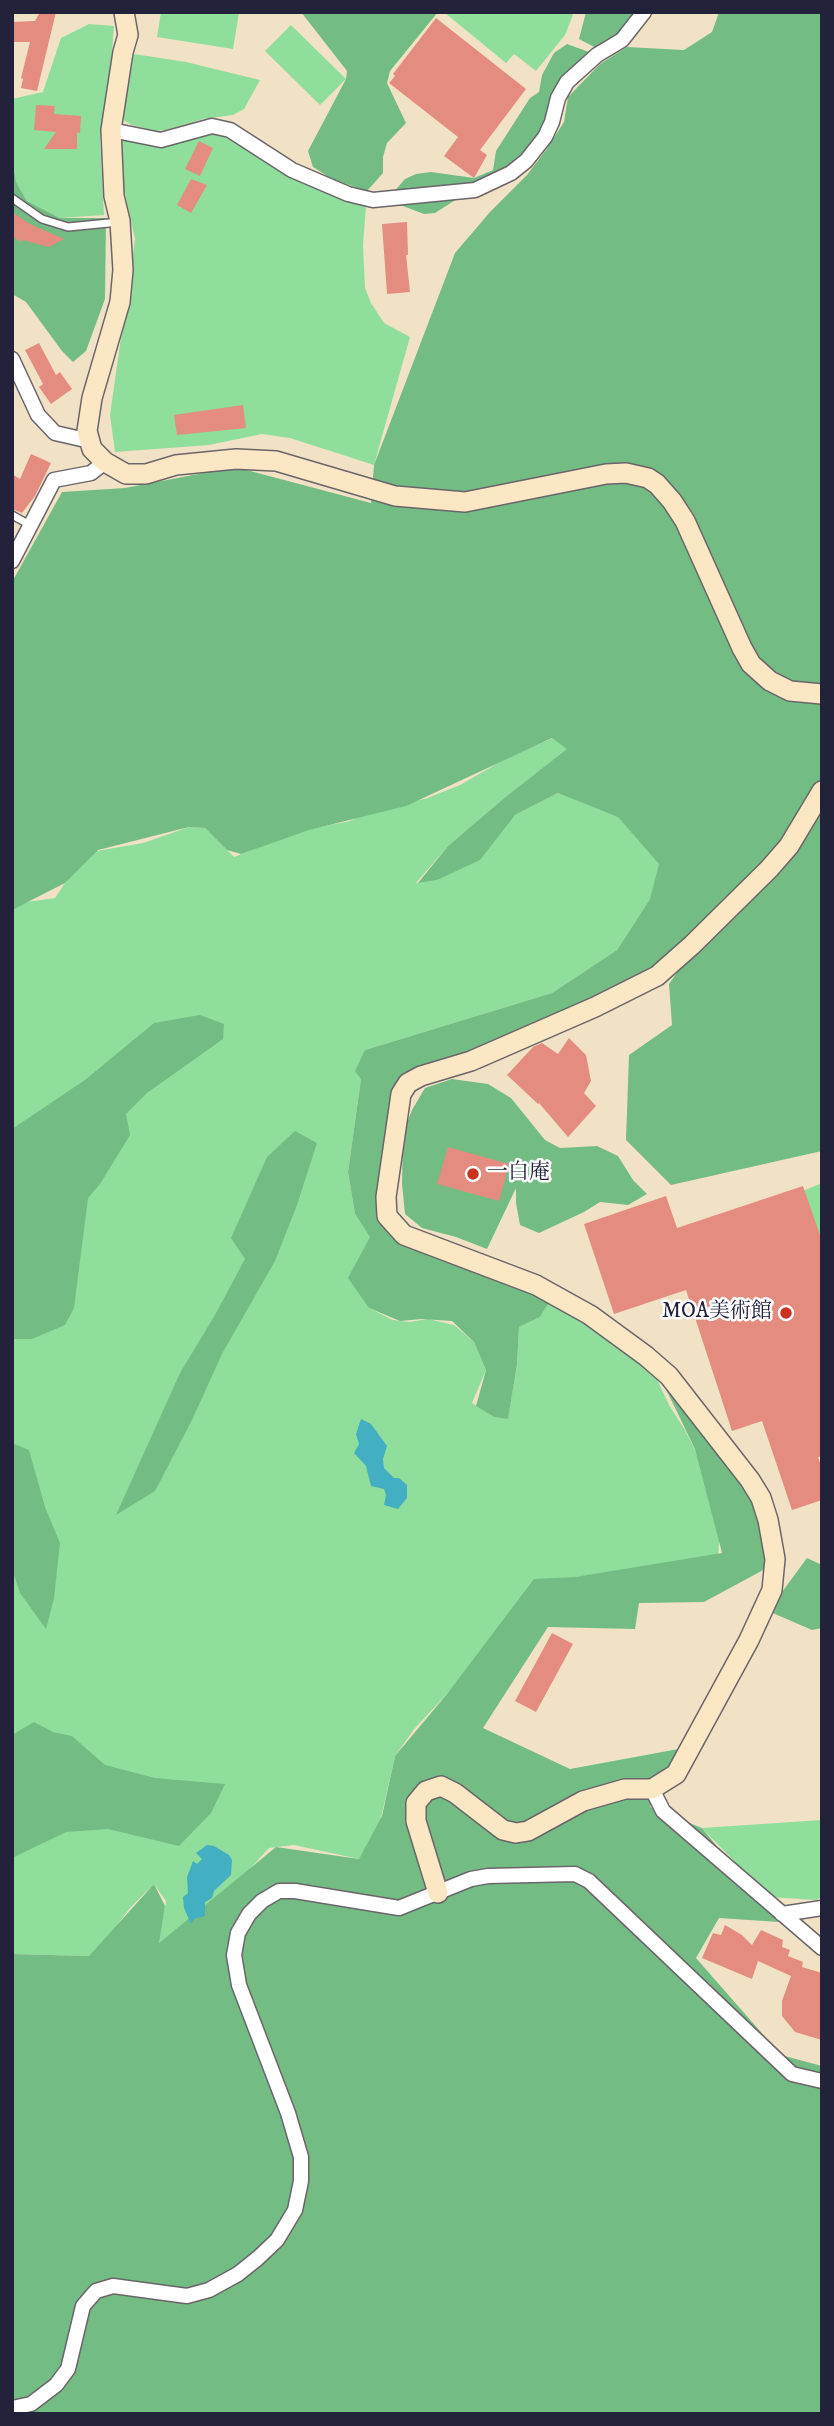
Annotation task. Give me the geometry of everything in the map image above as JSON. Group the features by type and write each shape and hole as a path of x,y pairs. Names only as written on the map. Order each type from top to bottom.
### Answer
{"street":[{"path":"124,12 128,35 111,130 114,196 120,221 123,270 120,302 92,398 87,430 92,449 105,463 126,474 146,474 176,465 236,459 276,461 395,496 465,502 606,474 626,473 648,478 672,501 685,521 741,648 751,664 770,681 790,691 822,694"},
{"path":"111,130 162,140 212,126 230,130 292,170 348,194 373,201 475,190 511,173 526,161 545,137 558,98 568,82 597,55 622,40 644,12"},
{"path":"12,359 38,415 55,433 90,441"},
{"path":"12,561 54,480 91,474 105,463"},
{"path":"438,1893 416,1821 416,1803 426,1791 441,1786 455,1793 503,1830 516,1833 528,1831 583,1801 625,1789 652,1789 676,1774 749,1640 772,1590 775,1559 761,1498 669,1376 590,1315 536,1285 404,1235 387,1216 386,1196 401,1094 408,1083 421,1076 483,1055 595,1007 657,976 692,945 782,854 822,791"},
{"path":"652,1789 663,1811 822,1948"},
{"path":"12,2408 31,2403 56,2385 68,2369 82,2306 96,2291 113,2286 187,2296 209,2290 238,2274 258,2258 277,2240 295,2210 301,2181 301,2157 288,2113 239,1985 234,1955 238,1933 249,1914 262,1901 279,1891 295,1891 399,1908 471,1879 488,1876 575,1874 589,1881 792,2074 822,2081"},
{"path":"782,1914 822,1908"}],"lane":[{"path":"12,198 42,219 68,227 120,221"},
{"path":"12,515 31,526"}],"green space":[{"path":"161,12 239,13 233,49 157,37"},
{"path":"301,12 438,12 390,71 387,83 406,123 387,143 383,157 383,173 367,191 332,179 313,167 308,151 346,79 347,71"},
{"path":"574,12 565,35 536,71 514,54 506,63 445,13"},
{"path":"586,12 636,12 623,32 600,50 579,39"},
{"path":"719,12 822,12 822,1151 671,1185 626,1140 629,1055 672,1025 669,984 715,918 656,969 595,998 464,1053 395,1089 376,1208 398,1242 552,1298 540,1317 519,1327 517,1365 508,1419 494,1417 476,1406 486,1370 474,1342 452,1321 400,1321 369,1308 348,1278 370,1237 355,1214 348,1172 361,1079 355,1071 365,1050 552,993 617,950 650,899 659,864 618,817 558,793 515,815 480,860 437,880 418,883 448,846 567,749 552,738 406,806 309,830 241,854 227,850 205,828 189,827 98,850 65,883 12,910 12,582 62,492 125,488 235,467 371,503 374,465 455,253 527,175 564,122 568,97 600,64 627,47 684,50 712,32"},
{"path":"89,24 114,26 100,140 104,215 60,218 27,201 16,182 12,157 12,99 43,92 61,38"},
{"path":"291,25 346,79 320,105 265,51"},
{"path":"567,44 589,52 587,58 555,95 535,142 523,157 435,213 424,214 395,203 391,195 405,179 416,174 431,172 474,178 493,170 496,151 530,98 539,92 542,75 554,53"},
{"path":"134,54 186,62 260,80 244,109 233,115 203,119 155,131 132,125 122,119"},
{"path":"111,130 188,138 219,134 269,162 363,201 366,206 363,245 365,288 384,323 410,337 374,465 290,438 262,434 209,445 115,452 110,415 135,239"},
{"path":"12,157 16,182 27,201 60,218 106,218 105,299 86,351 73,362 26,302 12,294"},
{"path":"553,738 568,749 448,846 416,883 437,880 515,815 558,793 621,812 659,864 652,896 617,950 552,993 365,1050 348,1172 355,1214 370,1236 369,1308 393,1320 409,1322 428,1319 454,1325 474,1342 486,1370 472,1403 494,1417 508,1418 517,1365 519,1327 540,1317 552,1298 646,1356 722,1503 718,1557 540,1582 447,1694 415,1728 395,1756 378,1831 359,1859 294,1845 269,1848 247,1872 158,1944 166,1901 154,1884 89,1956 12,1954 12,904 55,898 85,853 143,843 189,827 205,828 234,857 296,832 350,821 386,805 425,799 460,785 507,758"},
{"path":"200,1015 224,1024 223,1039 147,1093 126,1114 130,1135 100,1184 88,1198 74,1308 65,1325 32,1339 12,1339 12,1129 85,1080 154,1023"},
{"path":"452,1079 488,1084 511,1098 545,1140 560,1148 597,1146 618,1156 633,1180 647,1194 628,1205 600,1202 539,1233 520,1225 516,1188 487,1249 422,1228 405,1214 402,1184 403,1133 425,1088"},
{"path":"295,1131 317,1143 275,1261 222,1354 155,1491 116,1515 180,1373 245,1259 231,1238 267,1157"},
{"path":"822,1183 822,1250 800,1192"},
{"path":"663,1383 750,1480 767,1568 704,1602 639,1603 635,1629 548,1627 483,1728 570,1769 684,1748 650,1807 702,1828 779,1922 719,1918 696,1958 781,2055 822,2066 822,2414 12,2414 12,1954 89,1956 154,1884 165,1906 159,1943 276,1847 359,1859 382,1816 395,1756 447,1694 534,1579 575,1577 722,1553 695,1449"},
{"path":"12,1443 29,1450 45,1507 60,1543 54,1598 46,1629 20,1593 12,1569"},
{"path":"807,1558 822,1565 822,1628 812,1630 768,1611"},
{"path":"34,1722 53,1732 72,1736 105,1765 155,1778 225,1784 211,1813 179,1846 108,1829 66,1832 12,1858 12,1735"},
{"path":"822,1820 822,1896 817,1900 769,1897 702,1828"}],"water":[{"path":"361,1419 371,1424 387,1446 383,1459 384,1468 407,1485 407,1498 398,1509 384,1505 384,1489 371,1486 366,1466 354,1453 359,1444 356,1434"},
{"path":"207,1845 229,1855 232,1860 231,1875 214,1891 212,1898 205,1902 205,1916 194,1919 191,1924 184,1908 183,1897 188,1893 187,1877 193,1861 197,1864 202,1859 196,1853"}],"building":[{"path":"40,12 56,12 37,91 21,88 30,42 12,42 12,22 35,21"},
{"path":"436,18 526,89 480,150 487,155 474,178 444,156 458,137 389,83"},
{"path":"36,105 55,106 54,114 81,116 77,149 44,149 56,132 34,130"},
{"path":"199,141 213,148 200,176 185,169"},
{"path":"191,179 207,185 191,213 177,205"},
{"path":"12,212 30,224 64,239 49,247 22,240 21,242 12,236"},
{"path":"407,222 406,255 410,292 387,294 382,224"},
{"path":"39,343 56,375 60,372 72,389 51,404 39,387 43,384 25,350"},
{"path":"243,405 246,428 177,435 174,415"},
{"path":"31,454 51,463 35,496 22,513 12,509 12,474 20,479"},
{"path":"569,1038 586,1055 591,1081 584,1093 596,1106 568,1137 539,1103 507,1075 533,1047 542,1043 558,1054"},
{"name":"一白庵","path":"448,1147 509,1164 499,1201 437,1184"},
{"path":"803,1186 822,1241 822,1456 818,1457 822,1468 822,1500 792,1510 762,1421 732,1431 686,1290 614,1314 584,1224 666,1196 677,1228"},
{"path":"552,1633 573,1644 536,1712 515,1701"},
{"path":"725,1925 752,1945 761,1930 783,1940 782,1947 790,1950 788,1956 803,1962 802,1967 822,1973 822,2040 795,2032 782,2016 782,2001 791,1976 758,1961 752,1979 702,1958 713,1933 721,1935"}],"place":[{"name":"一白庵","path":"473,1174"},
{"name":"MOA美術館","path":"786,1313"}]}
